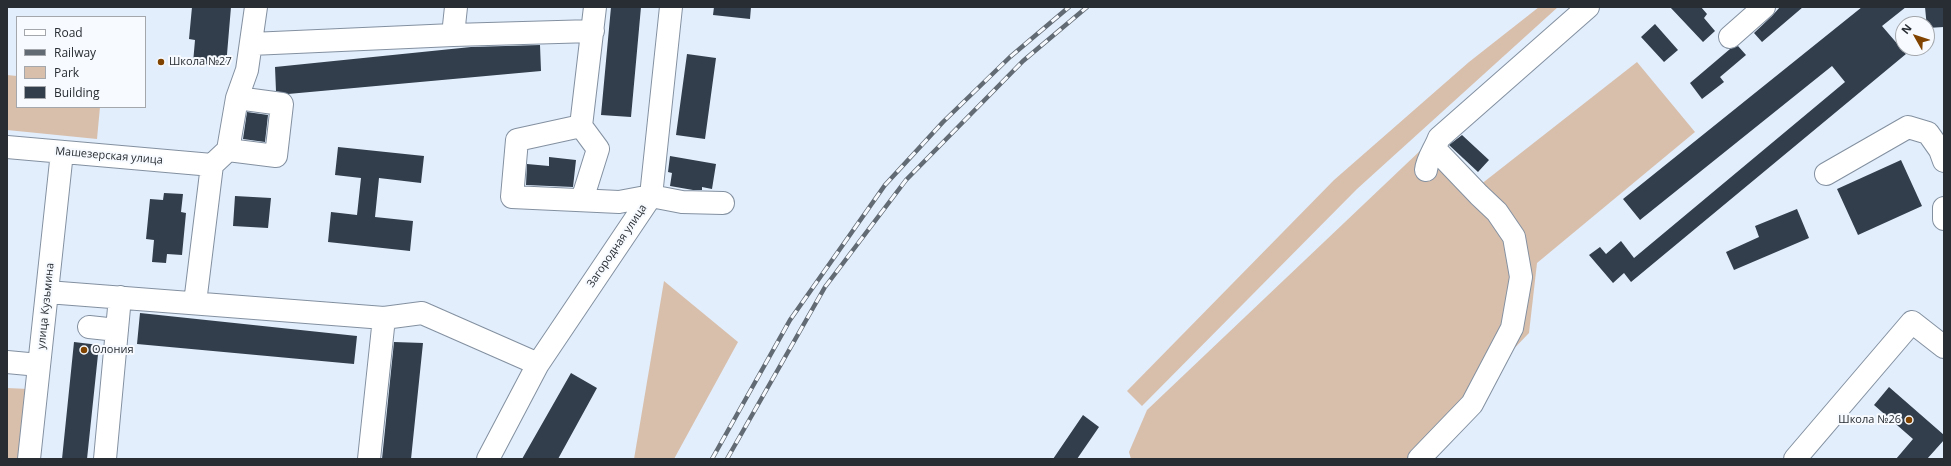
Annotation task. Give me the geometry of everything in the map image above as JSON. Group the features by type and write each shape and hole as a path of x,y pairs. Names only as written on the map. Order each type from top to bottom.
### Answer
{"street":[{"path":"195,303 220,157 237,98 247,70 256,7"},
{"path":"453,35 456,7"},
{"path":"582,200 598,149 582,126 595,7"},
{"name":"Загородная улица","path":"488,459 538,364 651,196 671,7"},
{"path":"1426,170 1426,163 1435,149 1439,138 1588,7"},
{"path":"1730,37 1764,7"},
{"path":"251,44 453,35 593,31"},
{"name":"Машезерская улица","path":"7,147 62,152 220,157 276,156 282,104 237,98"},
{"path":"582,126 517,140 512,197 619,202 651,196 682,202 723,203"},
{"path":"1826,174 1908,127 1928,133 1940,150 1944,161"},
{"path":"1419,459 1472,404 1512,328 1521,276 1514,238 1497,212 1435,149"},
{"name":"улица Кузьмина","path":"29,459 62,152"},
{"path":"1944,208 1944,219"},
{"path":"47,292 384,318 422,313 538,364"},
{"path":"105,459 120,297"},
{"path":"369,459 384,318"},
{"path":"1795,459 1912,322 1944,347"},
{"path":"89,327 117,330"},
{"path":"7,362 39,365"}],"green space":[{"path":"1539,7 1558,7 1357,189 1142,406 1127,391 1334,180 1469,62"},
{"path":"1637,62 1695,132 1537,263 1529,333 1408,459 1131,459 1129,452 1147,410 1423,148 1480,185"},
{"path":"7,75 16,76 16,108 100,108 97,139 7,130"},
{"path":"664,281 738,342 674,459 634,459"},
{"path":"7,388 29,389 21,459 7,459"}],"building":[{"path":"192,7 231,7 226,66 193,63 195,40 189,39"},
{"path":"611,7 641,7 631,117 601,115"},
{"path":"714,7 751,7 750,19 713,15"},
{"path":"1670,7 1701,7 1707,14 1704,18 1715,31 1703,42"},
{"path":"1780,7 1803,7 1762,42 1754,33"},
{"path":"1862,7 1906,7 1882,26 1895,41 1895,56 1904,56 1631,282 1624,273 1613,283 1589,255 1600,247 1606,254 1621,241 1634,258 1845,82 1832,66 1640,220 1623,199"},
{"path":"1925,7 1944,7 1944,27 1935,28 1935,16 1926,16"},
{"path":"1655,24 1678,50 1664,62 1641,37"},
{"path":"540,45 541,71 288,94 276,91 275,67 471,47"},
{"path":"1738,46 1746,55 1720,77 1724,82 1702,99 1690,83 1730,49"},
{"path":"687,54 716,58 705,139 676,135"},
{"path":"247,112 268,115 265,142 243,139"},
{"path":"1462,135 1489,160 1478,172 1449,145"},
{"path":"338,147 424,156 421,183 379,178 375,217 413,221 410,251 328,242 331,212 357,215 361,178 335,175"},
{"path":"670,156 716,164 712,189 702,187 702,190 693,190 670,186 672,173 668,172"},
{"path":"549,157 576,160 573,187 526,185 527,164 549,166"},
{"path":"1901,160 1922,206 1858,235 1837,189"},
{"path":"164,193 183,194 181,212 186,213 182,255 167,254 166,263 152,262 154,240 146,239 150,199 163,200"},
{"path":"235,196 271,198 268,228 233,226"},
{"path":"1797,209 1809,238 1734,270 1726,252 1759,237 1755,226"},
{"path":"140,313 357,336 354,364 137,344"},
{"path":"74,342 99,345 87,459 62,459"},
{"path":"394,342 423,343 411,459 382,459"},
{"path":"571,373 597,388 558,459 522,459"},
{"name":"Школа №26","path":"1889,387 1944,435 1944,440 1927,459 1896,459 1913,439 1874,405"},
{"path":"1083,415 1099,427 1077,459 1053,459"}],"railway":[{"path":"712,459 790,320 885,185 943,122 1010,57 1069,7"},
{"path":"727,459 825,287 906,180 1023,61 1087,7"}],"place":[{"name":"Школа №27","path":"161,62"},
{"name":"Олония","path":"84,350"},
{"name":"Школа №26","path":"1909,420"}]}
